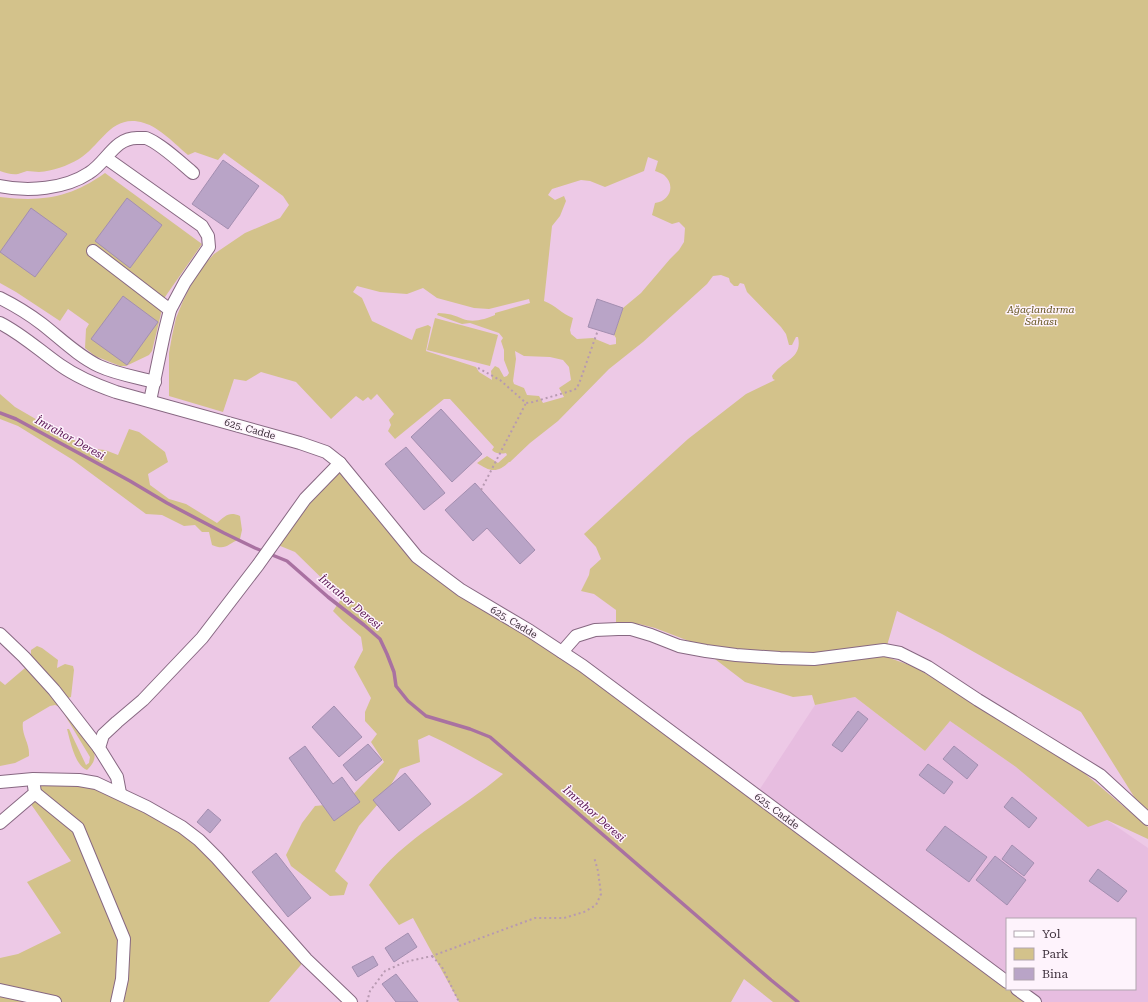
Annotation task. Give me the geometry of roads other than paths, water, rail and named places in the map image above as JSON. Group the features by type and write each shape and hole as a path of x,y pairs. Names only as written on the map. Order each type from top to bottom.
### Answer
{"street":[{"path":"0,186 13,189 42,189 67,183 90,173 106,158 118,143 130,138 145,138 156,144 193,173"},
{"path":"106,158 202,226 208,236 209,247 185,282 170,310 150,401"},
{"path":"93,251 170,310"},
{"path":"0,298 13,304 40,323 72,349 98,365 119,373 155,382"},
{"name":"625. Cadde","path":"0,323 12,329 62,366 89,382 116,392 300,443 326,452 340,463 418,557 461,590 562,652 1006,981"},
{"path":"98,748 103,735 116,722 143,700 202,638 262,559 305,498 340,463"},
{"path":"562,652 576,636 595,630 631,629 679,646 736,655 814,659 884,650 900,653 928,667 978,700 1100,774 1148,819"},
{"path":"0,634 24,657 54,690 98,748 117,777 120,793"},
{"path":"33,778 35,793 78,828 124,940 122,979 118,1002"},
{"path":"0,782 33,778 79,780 96,783 120,793 182,827 199,840 217,858 306,959 351,1002"},
{"path":"0,823 35,793"},
{"path":"0,990 55,1002"},
{"path":"1018,990 1035,1002"}],"waterway":[{"name":"İmrahor Deresi","path":"0,413 16,419 224,533 287,561 328,597 380,639 394,672 396,686 408,701 426,716 470,729 490,737 798,1002"}],"park label":[{"name":"Ağaçlandırma Sahası","path":"1041,314"}]}
